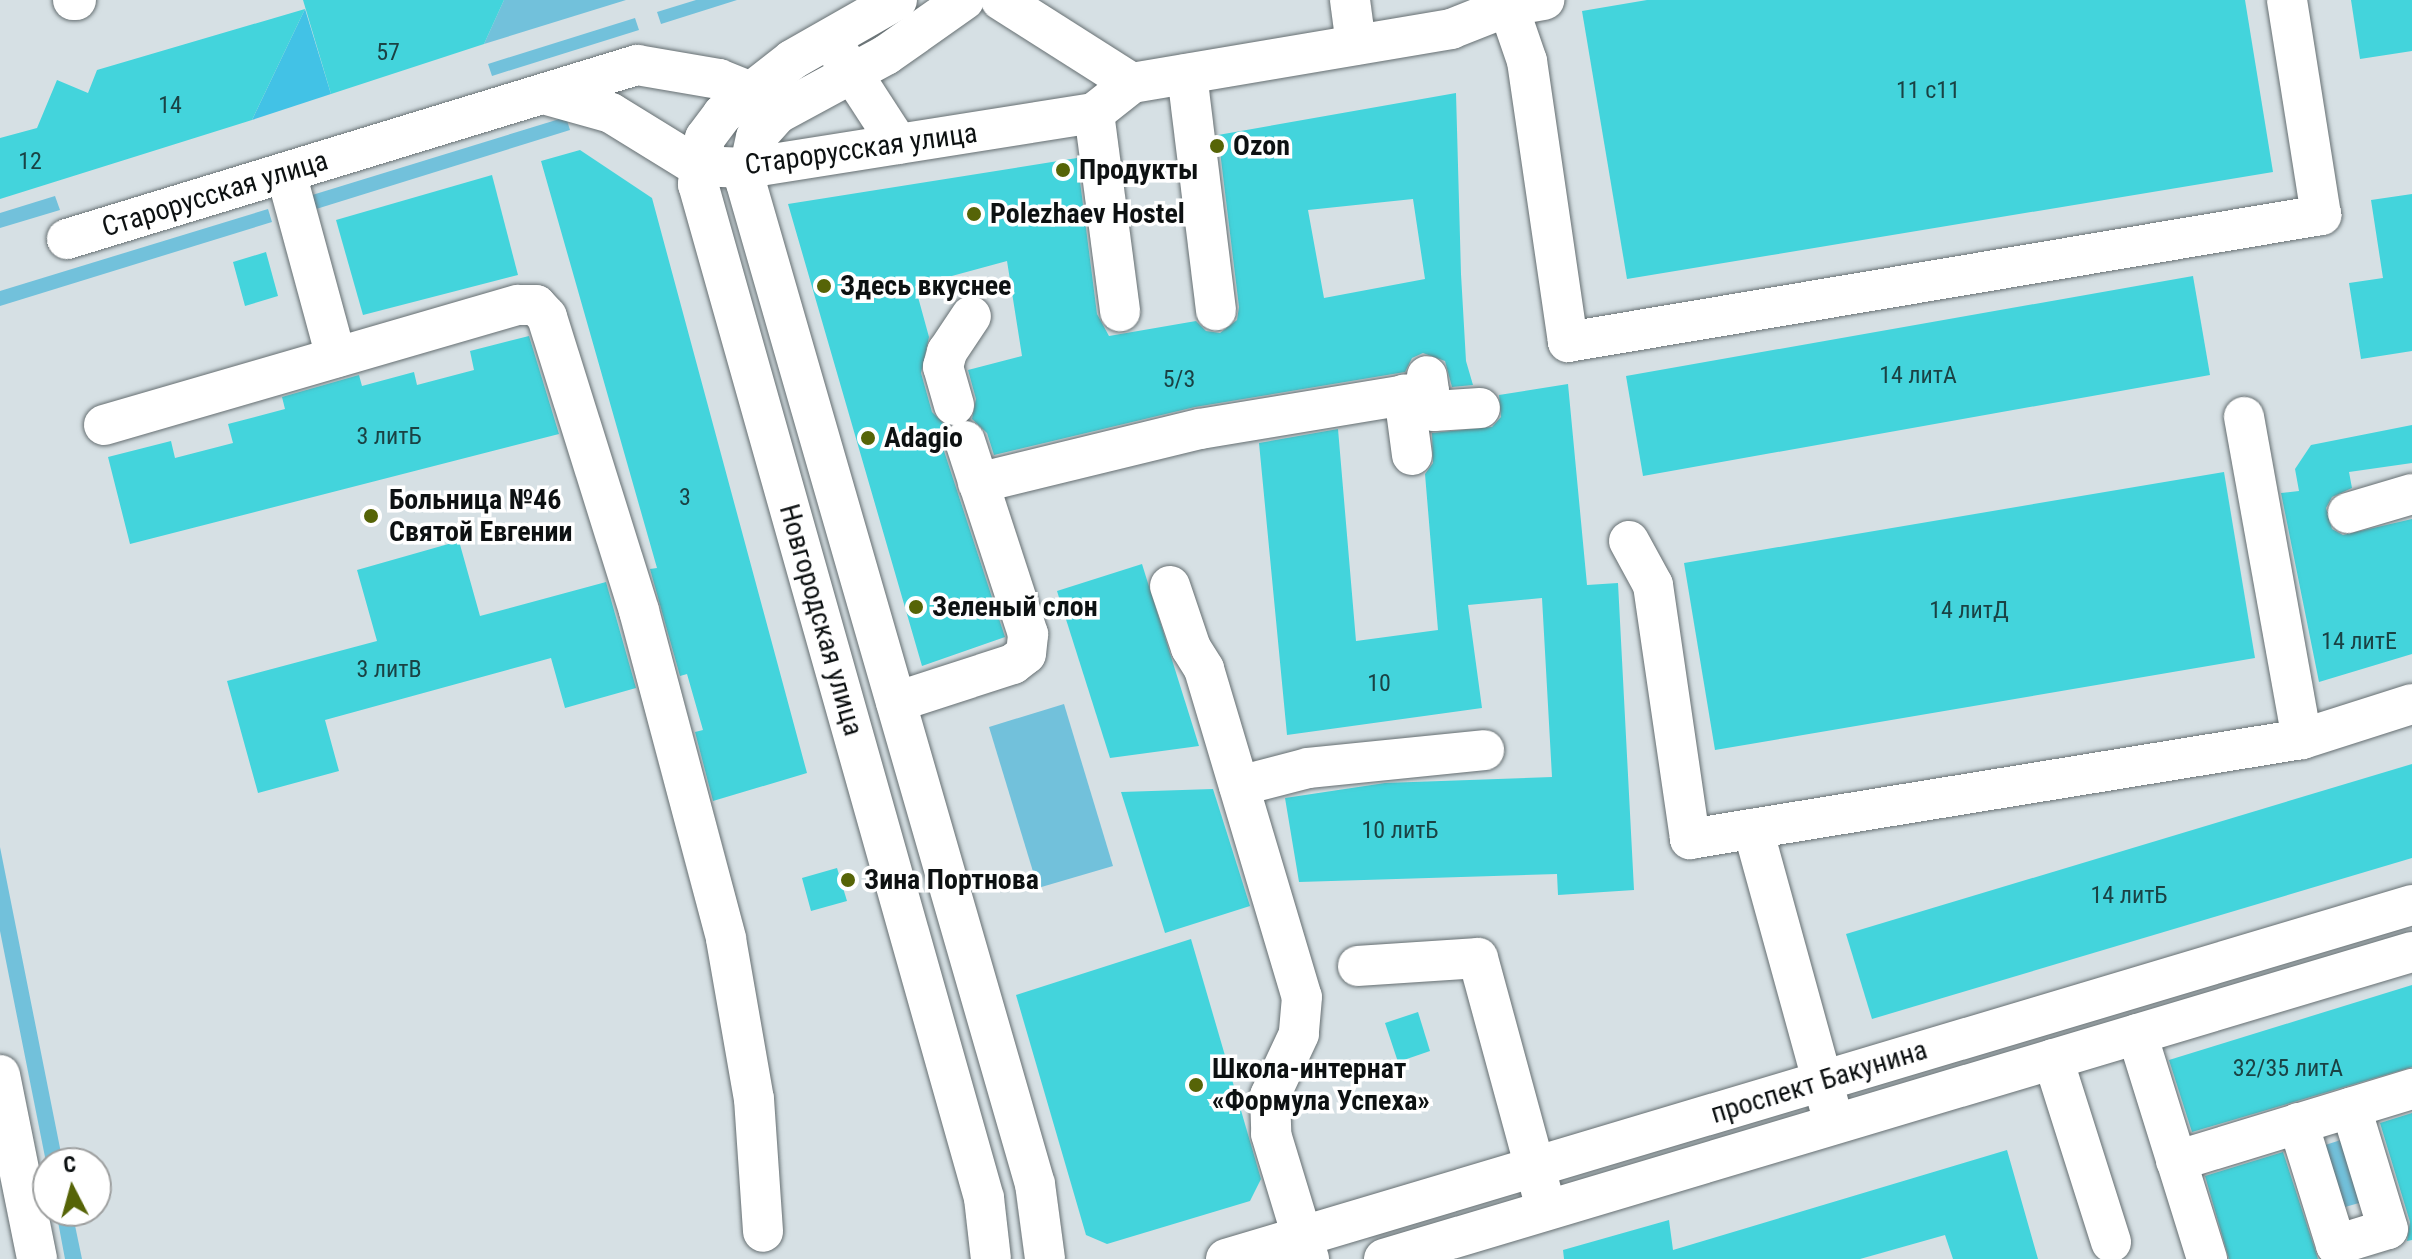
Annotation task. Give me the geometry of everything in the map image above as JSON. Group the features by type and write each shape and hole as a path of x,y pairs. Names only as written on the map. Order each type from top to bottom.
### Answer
{"street":[{"path":"697,166 705,138 841,56 897,0"},
{"path":"841,56 886,55 964,0"},
{"path":"1001,0 1132,83"},
{"path":"1350,0 1356,45"},
{"path":"1520,2 1568,342 2321,215 2287,0"},
{"name":"Старорусская улица","path":"547,95 611,113 697,166 747,168 1094,113 1132,83 1431,33 1520,2"},
{"path":"841,56 898,144"},
{"name":"Старорусская улица","path":"67,239 547,95 637,65 695,71 763,103"},
{"path":"1187,74 1216,310"},
{"path":"747,168 763,103"},
{"path":"1094,113 1120,311"},
{"name":"Новгородская улица","path":"697,166 984,1198 991,1259"},
{"name":"Новгородская улица","path":"747,168 754,212 1035,1184 1045,1259"},
{"path":"286,173 336,357"},
{"path":"104,425 518,305 536,305 547,317 639,611 726,939 754,1099 763,1232"},
{"path":"896,702 1013,664 1026,654 1028,634 1000,536 978,483 943,367 971,316"},
{"path":"978,483 1200,429 1415,386"},
{"path":"1415,386 1434,411 1480,408"},
{"path":"1412,455 1415,386"},
{"path":"2244,417 2302,739"},
{"path":"2348,513 2412,494"},
{"path":"1629,541 1653,585 1690,839 2302,739 2412,704"},
{"path":"1170,586 1191,648 1204,669 1302,997 1299,1034 1270,1096 1271,1134 1306,1248"},
{"path":"1239,786 1308,768 1484,750"},
{"path":"1753,829 1835,1124"},
{"name":"проспект Бакунина","path":"1251,1256 1306,1248 1422,1201 2412,905"},
{"name":"проспект Бакунина","path":"1384,1259 1437,1251 1547,1210 2412,952"},
{"path":"1358,966 1478,958 1547,1210"},
{"path":"2137,1034 2207,1259"},
{"path":"2053,1059 2111,1242"},
{"path":"0,1075 37,1259"},
{"path":"2176,1161 2412,1089"},
{"path":"2298,1123 2336,1245 2388,1229 2351,1108"},
{"path":"1422,1201 1437,1251"}],"shaded area":[{"path":"504,0 626,0 484,44"},
{"path":"696,0 737,0 661,24 657,12"},
{"path":"305,9 331,94 252,120"},
{"path":"635,18 639,30 492,76 488,64"},
{"path":"566,117 570,130 313,210 309,196"},
{"path":"55,196 60,210 0,228 0,213"},
{"path":"268,209 272,222 0,306 0,291"},
{"path":"1064,704 1113,866 1038,888 989,727"},
{"path":"0,847 60,1147 43,1147 0,931"},
{"path":"2347,1138 2366,1201 2338,1209 2319,1147"},
{"path":"59,1227 75,1227 82,1259 65,1259"}],"building":[{"path":"303,0 504,0 484,44 331,94"},
{"path":"1647,0 2245,0 2273,172 1627,279 1582,11"},
{"path":"2351,0 2412,0 2412,51 2360,59"},
{"path":"305,9 252,120 0,199 0,138 37,128 57,80 88,93 97,70"},
{"path":"1456,93 1466,361 1473,385 1452,387 1445,361 1423,353 1412,358 1405,372 1195,407 994,455 987,433 972,419 976,399 968,370 1022,356 1007,261 915,286 929,337 921,373 932,412 947,427 943,448 1005,637 922,666 788,204 1077,158 1097,314 1109,336 1196,321 1206,331 1220,333 1237,320 1239,307 1218,135","holes":["1413,199 1425,279 1324,298 1308,210"]},
{"path":"580,150 652,198 807,773 713,801 695,732 703,730 687,674 680,676 650,569 657,568 541,161"},
{"path":"492,175 518,275 363,315 336,220"},
{"path":"2412,194 2412,351 2361,359 2349,283 2383,278 2371,200"},
{"path":"266,252 278,296 245,306 233,262"},
{"path":"2193,276 2210,375 1643,476 1626,376"},
{"path":"529,336 559,434 130,544 108,457 171,441 175,458 233,443 228,424 285,409 282,397 359,375 362,386 414,372 417,385 474,370 470,351"},
{"path":"1568,384 1587,585 1618,583 1634,890 1558,895 1557,874 1299,882 1285,798 1385,783 1552,777 1542,598 1468,605 1482,708 1287,735 1259,443 1338,429 1356,641 1438,630 1425,474 1433,463 1432,433 1492,427 1501,417 1499,395"},
{"path":"2412,425 2412,463 2349,472 2352,488 2332,497 2326,508 2332,529 2343,535 2412,519 2412,654 2319,682 2281,493 2299,491 2295,469 2311,445"},
{"path":"2224,472 2255,658 1715,750 1684,563"},
{"path":"459,541 480,616 606,582 636,688 565,708 551,658 325,720 339,771 258,793 227,681 377,641 357,570"},
{"path":"1142,564 1199,746 1110,758 1057,591"},
{"path":"2412,764 2412,858 1872,1019 1846,934"},
{"path":"1213,789 1250,906 1165,933 1121,792"},
{"path":"837,868 847,901 811,911 802,878"},
{"name":"Школа-интернат «Формула Успеха»","path":"1191,939 1261,1179 1250,1201 1107,1244 1086,1235 1016,995"},
{"path":"2412,985 2412,1067 2192,1132 2169,1060"},
{"path":"1418,1012 1430,1051 1398,1062 1385,1023"},
{"path":"2412,1113 2412,1240 2407,1241 2410,1222 2380,1123"},
{"path":"2007,1150 2038,1259 1953,1259 1945,1235 1860,1259 1564,1259 1563,1250 1669,1220 1673,1250"},
{"path":"2283,1152 2318,1259 2229,1259 2205,1176"}],"place":[{"name":"Ozon","path":"1217,146"},
{"name":"Продукты","path":"1063,170"},
{"name":"Polezhaev Hostel","path":"974,214"},
{"name":"Здесь вкуснее","path":"824,286"},
{"name":"Adagio","path":"868,438"},
{"name":"Больница №46 Святой Евгении","path":"371,516"},
{"name":"Зеленый слон","path":"916,607"},
{"name":"Зина Портнова","path":"848,880"},
{"name":"Школа-интернат «Формула Успеха»","path":"1196,1085"}]}
